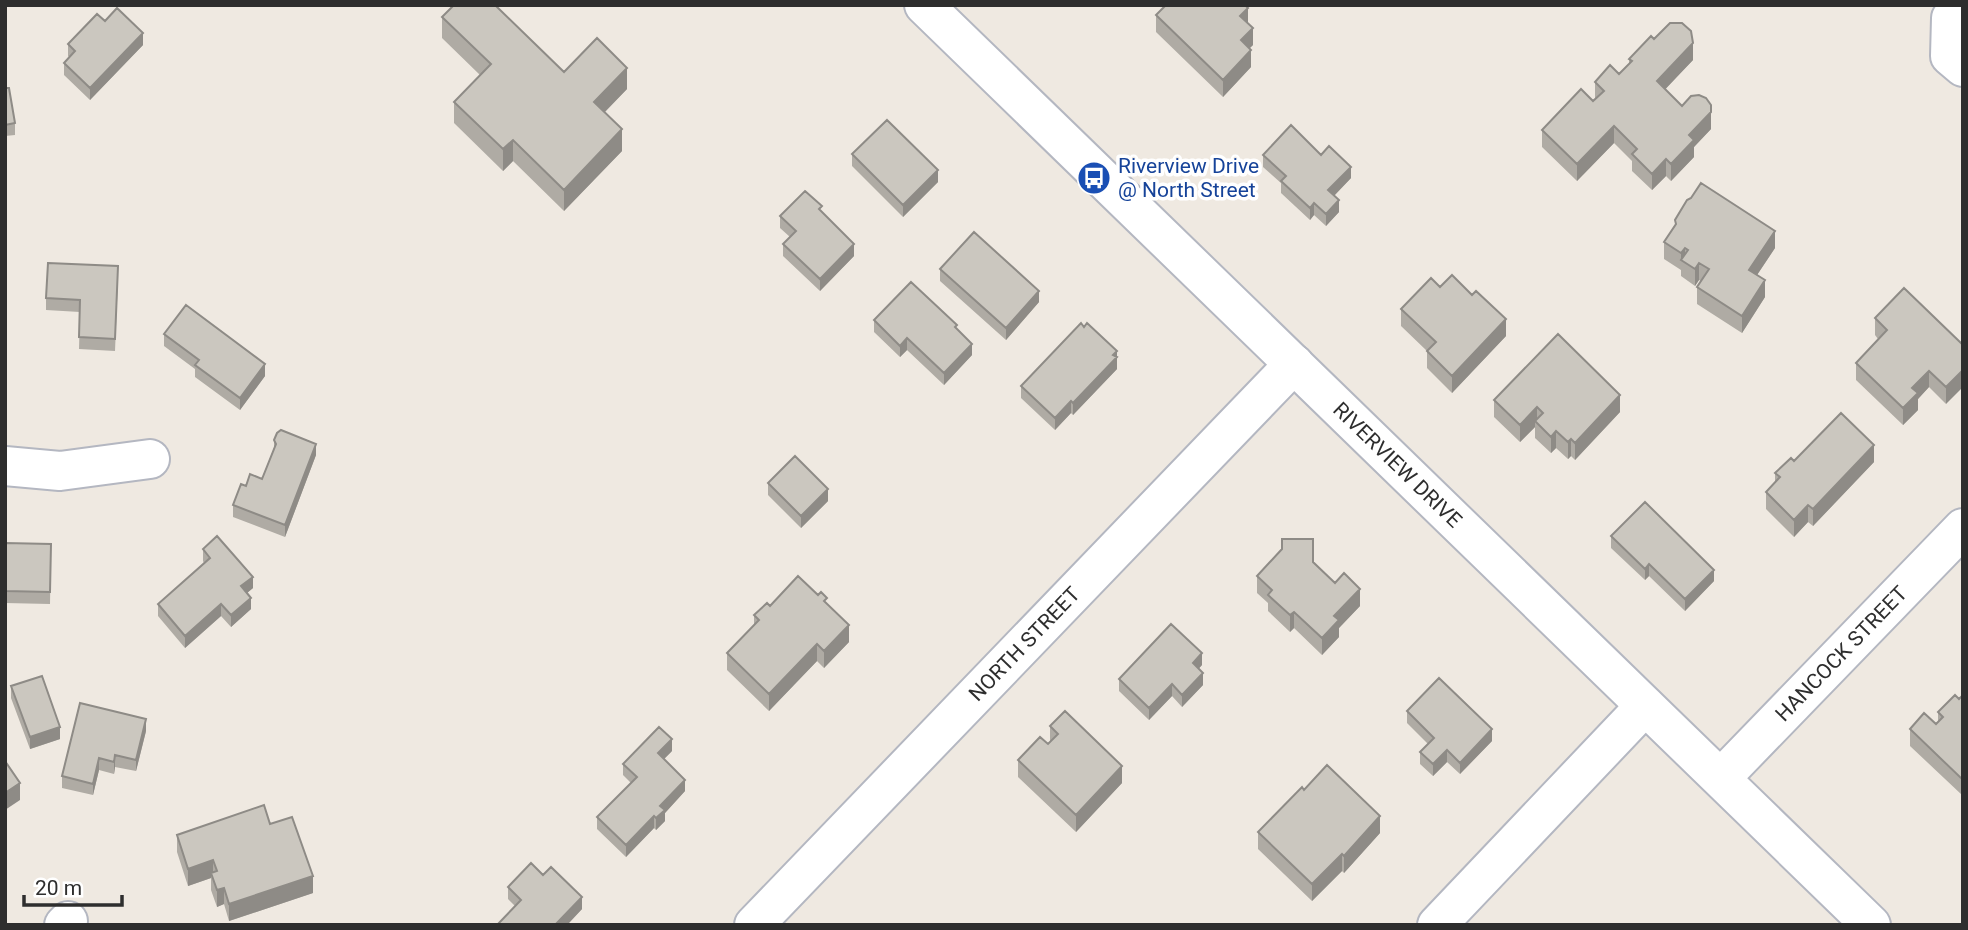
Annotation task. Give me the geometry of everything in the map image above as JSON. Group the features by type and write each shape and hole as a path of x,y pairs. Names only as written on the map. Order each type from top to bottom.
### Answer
{"street":[{"name":"RIVERVIEW DRIVE","path":"924,5 1871,925"},
{"path":"1962,5 1951,18 1950,56 1963,67"},
{"name":"NORTH STREET","path":"754,925 1294,364"},
{"path":"5,466 60,471 150,459"},
{"name":"HANCOCK STREET","path":"1721,778 1963,528"},
{"path":"1437,925 1645,706"}],"building":[{"path":"454,5 495,5 564,72 597,38 627,68 594,102 622,129 564,190 513,140 503,149 454,102 491,64 442,17"},
{"path":"1166,5 1245,5 1248,8 1240,16 1253,28 1241,40 1251,50 1223,80 1156,15"},
{"path":"117,8 143,33 90,88 64,63 75,51 68,44 97,14 105,21"},
{"path":"1670,23 1682,23 1691,31 1693,43 1657,81 1682,106 1691,96 1699,95 1706,98 1711,105 1711,112 1689,135 1694,140 1671,164 1666,159 1652,174 1632,154 1637,149 1614,126 1577,164 1542,130 1581,89 1593,101 1604,91 1595,82 1610,65 1619,74 1651,36 1654,39"},
{"path":"5,88 9,88 15,123 5,125"},
{"path":"887,120 938,170 903,205 852,154"},
{"path":"1291,125 1321,155 1329,146 1351,167 1328,190 1339,200 1326,214 1314,203 1310,208 1281,181 1286,176 1263,155"},
{"path":"1701,183 1775,231 1749,270 1765,280 1742,316 1697,287 1709,269 1699,263 1695,269 1681,260 1688,250 1685,248 1681,253 1664,242 1687,200"},
{"path":"805,191 822,206 819,209 854,244 820,279 783,244 796,231 780,216"},
{"path":"974,232 1039,291 1006,328 940,269"},
{"path":"48,263 118,266 115,339 79,337 80,300 46,298"},
{"path":"1452,275 1472,295 1476,291 1506,319 1452,376 1427,351 1436,342 1401,309 1431,278 1440,287"},
{"path":"911,282 957,325 955,327 972,344 944,373 907,338 900,346 874,320"},
{"path":"1904,288 1963,345 1963,370 1946,387 1929,371 1912,388 1918,393 1903,408 1856,363 1887,330 1875,318"},
{"path":"186,305 265,364 240,398 195,365 199,360 164,334"},
{"path":"1081,323 1084,327 1087,323 1117,351 1113,355 1117,357 1055,418 1021,386"},
{"path":"1558,334 1620,395 1575,443 1571,439 1568,442 1556,431 1551,437 1535,421 1543,413 1537,407 1520,425 1494,400"},
{"path":"1841,413 1874,445 1813,509 1808,505 1794,520 1766,492 1780,477 1775,473 1791,458 1794,461"},
{"path":"281,430 316,444 285,525 233,505 241,484 246,486 250,474 262,479 276,444 274,440"},
{"path":"795,456 828,489 801,516 768,483"},
{"path":"1645,502 1714,570 1685,599 1649,564 1645,569 1611,536"},
{"path":"217,536 253,577 241,586 251,598 231,615 221,604 185,636 158,604 210,558 203,549"},
{"path":"1282,539 1313,539 1313,562 1335,583 1344,573 1360,589 1334,616 1339,620 1322,638 1294,612 1290,615 1268,595 1272,590 1257,576 1282,549"},
{"path":"5,543 51,544 50,592 5,591"},
{"path":"798,576 818,595 821,592 827,598 824,601 849,625 824,651 817,644 769,694 727,653 759,620 754,615 767,603 770,606"},
{"path":"1171,624 1202,653 1193,663 1203,673 1182,695 1172,684 1149,708 1119,679"},
{"path":"42,676 60,727 30,737 11,686"},
{"path":"1439,678 1492,729 1460,763 1447,750 1433,764 1420,752 1434,738 1407,711"},
{"path":"1955,695 1959,699 1963,695 1962,779 1910,729 1924,713 1936,724 1943,717 1938,712"},
{"path":"80,703 146,719 136,760 115,755 114,762 99,758 93,784 62,776"},
{"path":"1065,711 1122,766 1076,815 1018,760 1040,737 1048,744 1058,734 1050,726"},
{"path":"659,727 672,739 658,753 685,780 660,806 665,810 656,818 654,816 626,845 597,817 637,777 623,764"},
{"path":"5,761 20,783 5,793"},
{"path":"1327,765 1380,816 1344,856 1342,854 1312,884 1258,832"},
{"path":"264,805 270,824 292,817 313,876 229,904 224,888 217,890 211,873 217,871 213,860 188,869 177,835"},
{"path":"531,863 543,875 551,867 582,897 555,925 497,925 521,900 508,887"}],"place":[{"name":"Riverview Drive @ North Street","path":"1094,178"}]}
